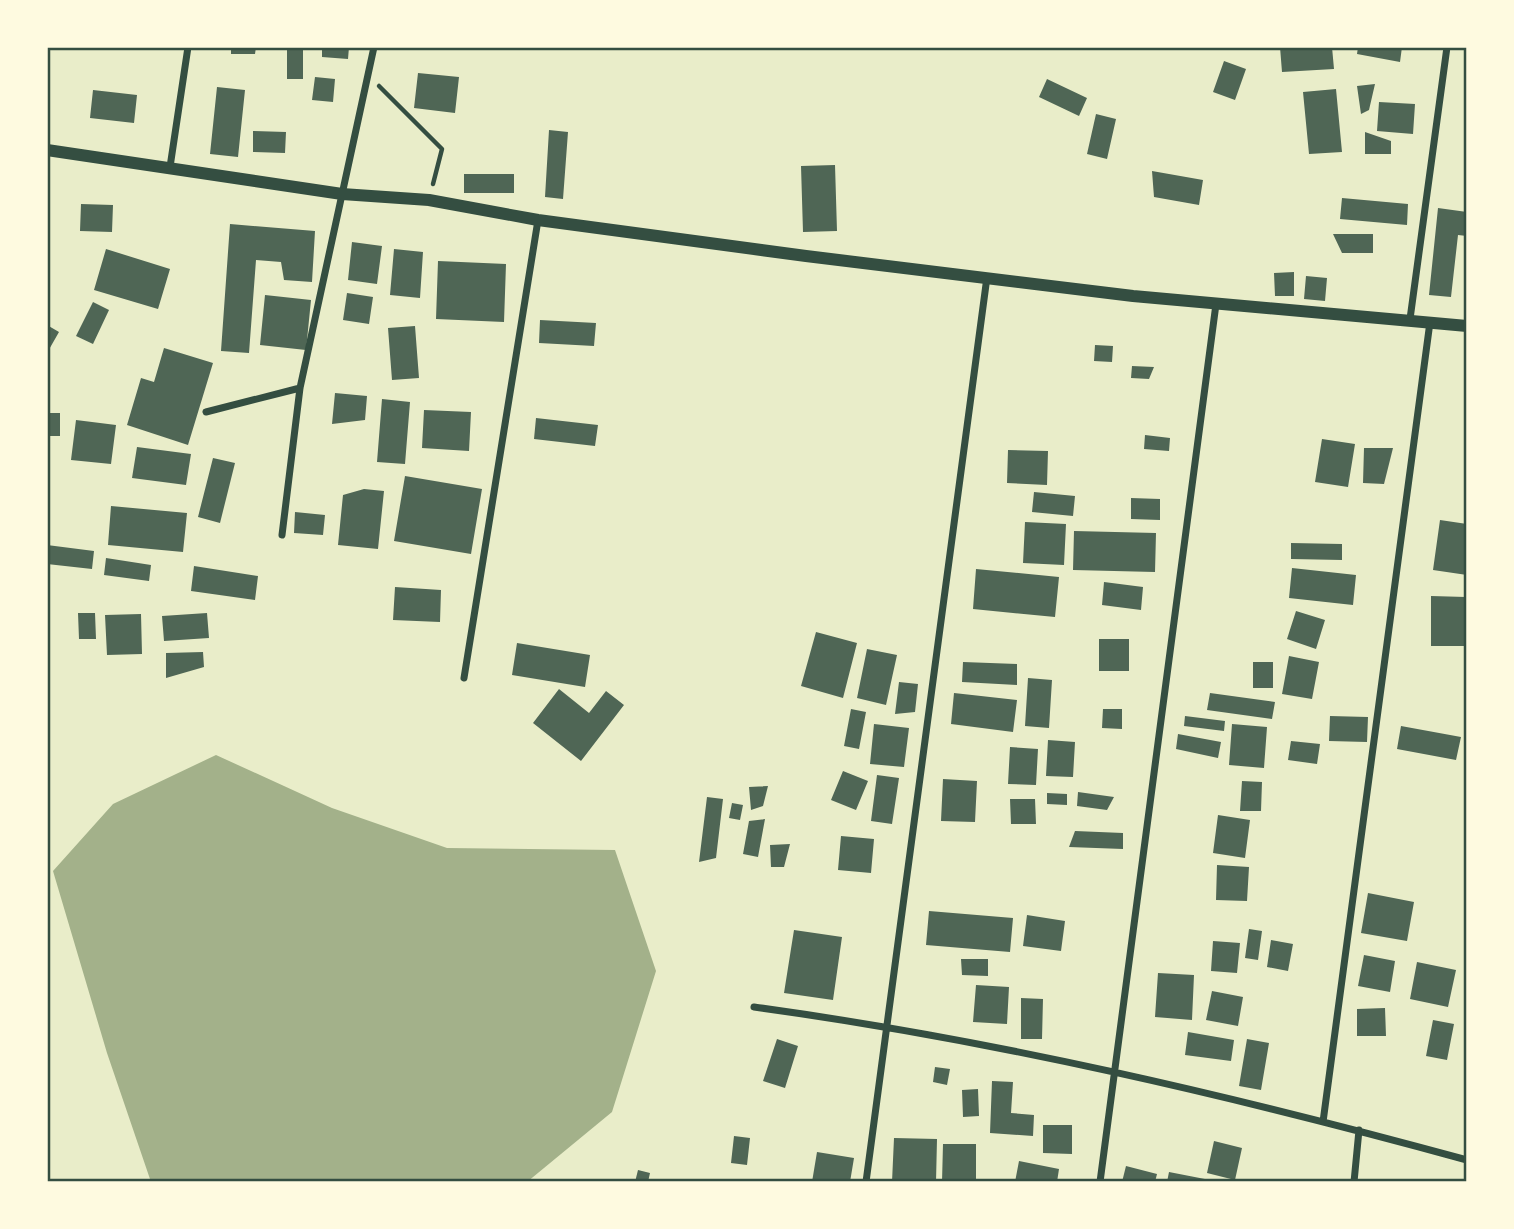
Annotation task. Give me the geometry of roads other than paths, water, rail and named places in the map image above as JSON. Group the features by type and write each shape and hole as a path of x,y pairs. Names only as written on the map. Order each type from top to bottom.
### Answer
{"street":[{"path":"170,167 188,47"},
{"path":"282,535 300,388 374,47"},
{"path":"1410,319 1447,47"},
{"path":"47,150 342,194 429,200 538,220 987,277 1216,304 1467,326"},
{"path":"464,678 538,220"},
{"path":"866,1182 987,277"},
{"path":"1100,1182 1216,304"},
{"path":"1323,1122 1430,322"},
{"path":"206,412 300,388"},
{"path":"754,1007 885,1025 1114,1073 1359,1130 1467,1160"},
{"path":"1354,1182 1359,1130"}]}
